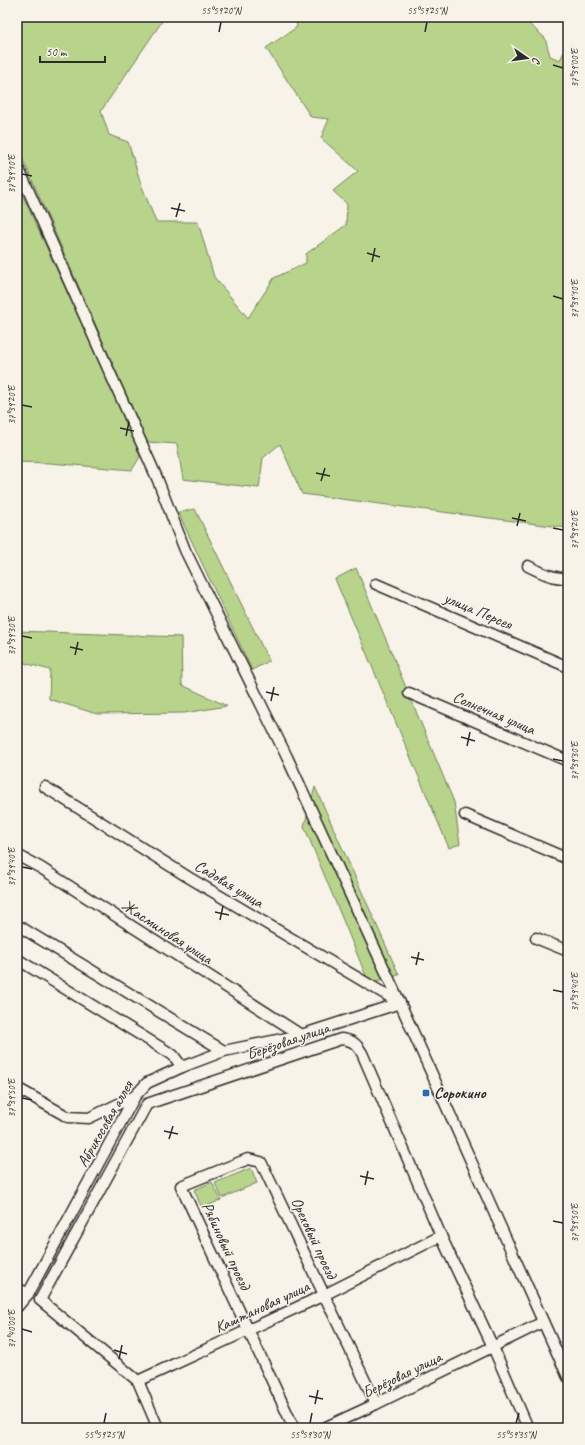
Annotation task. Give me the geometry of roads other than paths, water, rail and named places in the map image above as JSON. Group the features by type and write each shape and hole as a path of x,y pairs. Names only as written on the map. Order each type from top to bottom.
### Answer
{"street":[{"path":"17,165 157,478 185,550 286,757 400,1003 568,1377"},
{"path":"528,566 549,575 568,578"},
{"name":"улица Персея","path":"376,584 568,667"},
{"name":"Солнечная улица","path":"409,693 568,761"},
{"name":"Садовая улица","path":"45,787 188,877 400,1003"},
{"path":"465,815 568,859"},
{"name":"Жасминовая улица","path":"17,855 41,868 301,1035"},
{"path":"17,925 224,1051"},
{"path":"536,938 568,951"},
{"path":"17,959 173,1055 182,1067"},
{"name":"Абрикосовая аллея","path":"17,1307 28,1294 135,1096 147,1083 182,1067 224,1051 301,1035 400,1003"},
{"name":"Берёзовая улица","path":"138,1381 40,1300 147,1104 341,1039 350,1040 356,1043 362,1053 441,1236 528,1428"},
{"path":"17,1088 68,1117 89,1118 135,1096"},
{"name":"Ореховый проезд","path":"181,1186 248,1158 261,1162 376,1404"},
{"name":"Рябиновый проезд","path":"181,1186 294,1428"},
{"name":"Каштановая улица","path":"138,1381 324,1295 441,1236"},
{"path":"17,1288 28,1294"},
{"name":"Берёзовая улица","path":"324,1428 543,1322"},
{"path":"138,1381 158,1428"}],"place":[{"name":"Сорокино","path":"426,1093"}]}
